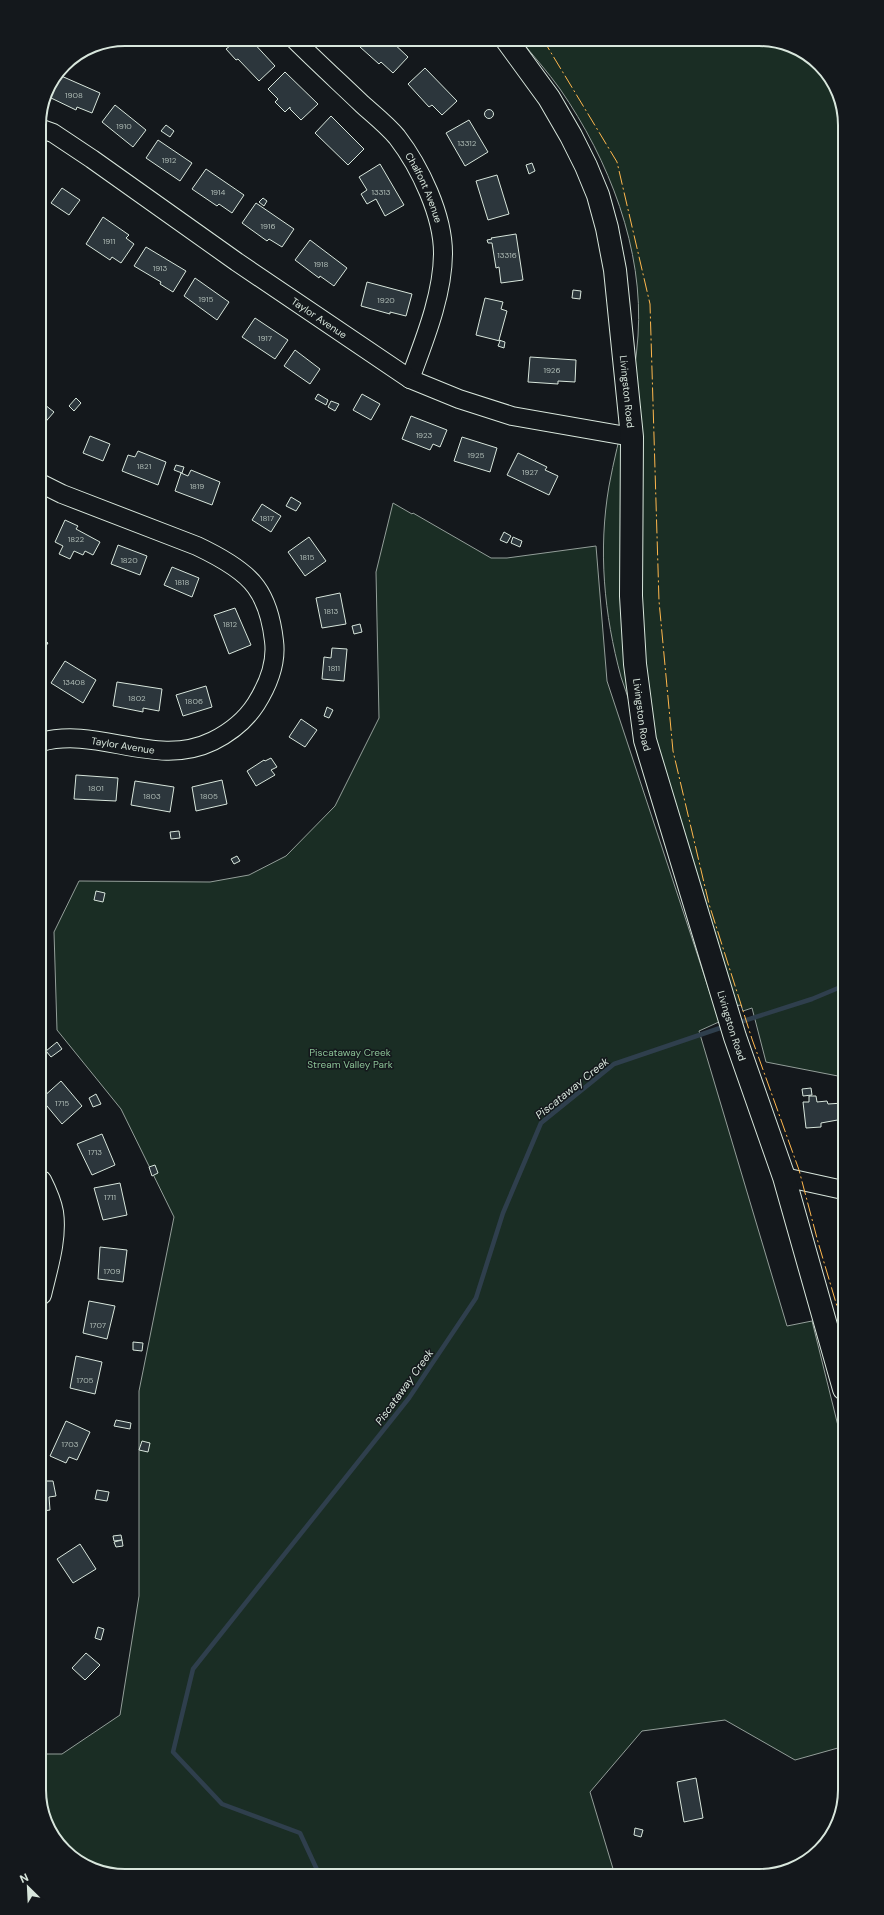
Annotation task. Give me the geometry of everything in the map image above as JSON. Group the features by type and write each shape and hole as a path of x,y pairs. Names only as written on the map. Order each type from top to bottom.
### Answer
{"main road":[{"name":"Livingston Road","path":"511,46 550,98 586,166 598,195 607,228 615,270 632,437 631,596 635,664 645,740 735,1036 784,1177 838,1368"}],"street":[{"name":"Chalfont Avenue","path":"301,46 396,136 424,181 433,205 441,232 443,253 441,270 436,299 426,337 410,379"},
{"name":"Taylor Avenue","path":"46,130 53,133 92,159 237,262 410,379 459,399 512,416 632,437"},
{"name":"Taylor Avenue","path":"46,486 62,494 197,546 218,556 244,575 256,587 269,616 275,647 272,670 268,682 251,710 231,731 206,744 189,750 169,751 150,750 98,740 70,737 46,741"},
{"path":"784,1177 838,1189"},
{"path":"46,1189 51,1200 55,1223 53,1244 46,1276"}],"green space":[{"path":"526,46 764,46 784,50 807,62 822,77 834,100 838,125 838,1076 766,1062 752,1008 743,1011 741,1005 733,1006 621,677 610,630 604,582 603,558 609,486 630,393 636,355 638,336 638,303 635,271 629,238 620,206 608,175 578,116 551,76"},
{"name":"Piscataway Creek Stream Valley Park","path":"393,503 491,558 507,558 596,546 607,681 718,1017 721,1021 699,1031 787,1326 812,1321 838,1426 838,1748 795,1760 725,1720 642,1731 590,1792 613,1869 120,1869 100,1865 77,1853 62,1838 54,1825 47,1800 46,1754 62,1754 120,1715 139,1596 139,1391 174,1217 121,1109 57,1030 54,932 79,881 210,882 249,875 286,856 335,806 379,718 376,572"}],"building":[{"path":"230,46 256,46 275,66 259,81 226,49"},
{"path":"396,46 408,57 393,73 381,62 379,64 360,47"},
{"path":"425,68 457,101 442,115 432,105 429,107 408,84"},
{"path":"285,72 318,104 301,120 290,109 290,107 285,112 275,102 278,99 268,89"},
{"path":"62,77 100,93 92,113 77,107 76,110 51,98"},
{"path":"115,105 146,130 133,147 102,122"},
{"path":"487,110 491,110 493,114 491,118 487,118 485,116 485,112"},
{"path":"331,116 364,149 348,165 315,133"},
{"path":"469,120 488,152 465,166 446,133"},
{"path":"166,125 174,131 170,137 161,131"},
{"path":"158,140 192,163 180,181 146,158"},
{"path":"532,163 535,171 529,174 526,165"},
{"path":"380,164 404,205 385,216 376,199 367,204 361,194 367,190 359,177"},
{"path":"206,169 244,195 232,213 219,204 217,206 192,189"},
{"path":"497,175 509,214 488,220 476,181"},
{"path":"62,188 80,200 69,215 51,203"},
{"path":"263,198 267,201 264,206 259,202"},
{"path":"256,203 294,229 282,247 269,239 267,241 242,223"},
{"path":"103,217 129,235 126,238 134,244 121,263 112,257 110,260 86,244"},
{"path":"516,234 523,280 501,283 499,267 496,268 492,243 488,243 487,240"},
{"path":"310,240 347,268 334,286 320,276 319,278 295,260"},
{"path":"146,247 186,271 173,292 160,284 161,282 134,266"},
{"path":"195,278 229,302 217,320 184,296"},
{"path":"367,282 412,294 406,316 390,312 390,314 361,306"},
{"path":"573,290 581,291 580,299 572,298"},
{"path":"485,298 503,302 501,309 507,311 499,340 505,342 504,348 498,346 500,341 476,335"},
{"path":"255,318 288,340 275,359 242,337"},
{"path":"295,350 320,369 310,384 284,366"},
{"path":"530,357 576,360 575,382 558,381 558,384 528,382"},
{"path":"318,394 328,400 326,405 315,399"},
{"path":"362,394 380,404 371,420 353,410"},
{"path":"76,398 81,403 74,411 69,406"},
{"path":"331,401 339,404 335,411 328,407"},
{"path":"46,406 54,412 46,421"},
{"path":"411,416 447,430 440,447 433,444 430,450 402,439"},
{"path":"90,436 110,444 103,461 83,453"},
{"path":"462,437 497,448 490,472 454,461"},
{"path":"138,451 166,462 158,485 122,471 128,455 135,457"},
{"path":"518,453 547,467 545,470 558,476 549,495 507,475"},
{"path":"176,465 184,467 182,473 174,470"},
{"path":"191,470 220,482 212,505 175,491 181,473 188,476"},
{"path":"291,497 301,503 296,511 286,506"},
{"path":"262,504 281,516 271,532 252,520"},
{"path":"65,520 78,526 76,529 100,542 93,555 85,551 83,555 74,551 70,559 59,554 63,546 55,542"},
{"path":"504,532 511,536 507,543 500,540"},
{"path":"309,537 326,561 305,576 288,552"},
{"path":"513,537 522,541 520,547 511,543"},
{"path":"118,545 147,556 140,575 111,564"},
{"path":"172,567 199,578 192,597 164,585"},
{"path":"340,593 346,624 322,628 316,598"},
{"path":"235,608 251,645 229,654 214,615"},
{"path":"360,624 362,632 354,634 352,626"},
{"path":"332,648 347,649 344,681 322,679 324,657 331,658"},
{"path":"65,661 96,680 83,703 51,683"},
{"path":"117,682 162,689 159,711 143,708 143,712 113,706"},
{"path":"206,686 212,707 183,716 176,695"},
{"path":"327,707 333,710 329,718 324,716"},
{"path":"301,719 317,730 305,747 289,737"},
{"path":"271,758 277,767 271,770 275,775 256,786 247,771 264,760 265,761"},
{"path":"76,775 118,778 116,801 74,799"},
{"path":"222,780 227,804 196,811 192,787"},
{"path":"135,781 174,787 170,812 131,805"},
{"path":"179,831 180,838 171,839 170,832"},
{"path":"237,856 240,861 234,864 231,859"},
{"path":"96,891 105,893 103,902 94,900"},
{"path":"57,1042 62,1049 51,1057 46,1051"},
{"path":"61,1081 82,1106 62,1124 46,1105 46,1094"},
{"path":"811,1088 812,1095 803,1096 802,1089"},
{"path":"96,1094 101,1104 93,1107 89,1098"},
{"path":"809,1096 816,1096 817,1102 827,1101 828,1104 838,1103 838,1120 821,1123 821,1127 806,1128 803,1102 809,1102"},
{"path":"102,1134 115,1165 92,1175 77,1144"},
{"path":"155,1165 158,1173 152,1176 149,1167"},
{"path":"120,1183 127,1215 103,1220 94,1188"},
{"path":"100,1247 127,1250 123,1282 98,1279"},
{"path":"89,1301 115,1306 107,1339 83,1333"},
{"path":"133,1342 143,1343 142,1351 133,1350"},
{"path":"76,1356 102,1362 95,1394 70,1388"},
{"path":"116,1420 131,1423 130,1429 114,1426"},
{"path":"66,1421 90,1432 77,1460 69,1457 66,1463 50,1456"},
{"path":"142,1441 150,1443 148,1452 139,1450"},
{"path":"46,1481 53,1481 56,1496 49,1497 50,1510 46,1511"},
{"path":"97,1490 109,1492 107,1501 95,1499"},
{"path":"121,1535 122,1540 114,1541 113,1536"},
{"path":"122,1540 123,1546 116,1547 114,1542"},
{"path":"80,1544 96,1569 73,1583 57,1559"},
{"path":"98,1627 104,1629 101,1640 95,1638"},
{"path":"86,1653 100,1665 85,1680 72,1668"},
{"path":"696,1778 703,1818 684,1822 677,1782"},
{"path":"635,1828 643,1830 641,1837 634,1835"}],"waterway":[{"name":"Piscataway Creek","path":"737,1023 812,999 838,988"},
{"name":"Piscataway Creek","path":"317,1869 300,1833 222,1804 173,1752 193,1669 409,1398 476,1298 503,1213 541,1123 614,1064 726,1026"}],"power":[{"path":"547,46 617,162 650,304 659,601 673,751 709,904 752,1039 799,1170 838,1310"}]}
